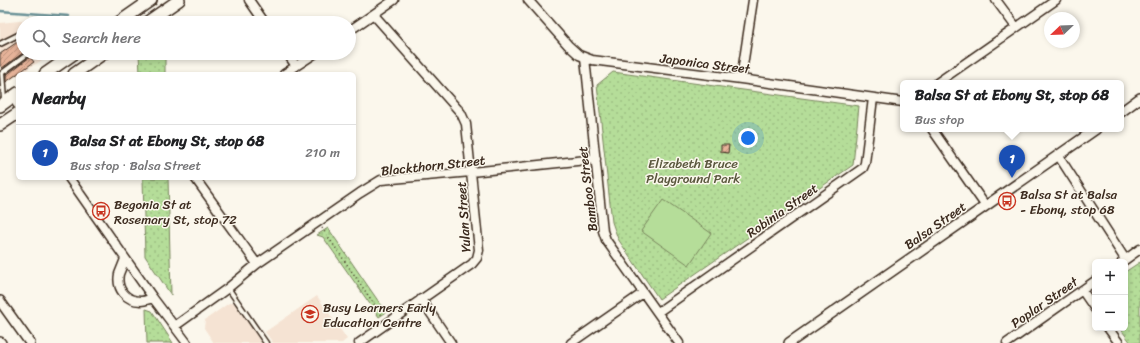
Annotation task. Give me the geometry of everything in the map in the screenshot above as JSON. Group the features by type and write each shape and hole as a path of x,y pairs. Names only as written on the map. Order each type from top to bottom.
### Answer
{"main road":[{"path":"156,16 179,0"},
{"path":"128,16 146,3 148,16"},
{"path":"48,72 65,60"},
{"path":"77,72 94,60"},
{"path":"0,125 16,114"}],"street":[{"path":"249,0 260,16"},
{"path":"356,27 394,0"},
{"name":"Japonica Street","path":"528,0 568,45 579,55 592,60 900,102"},
{"path":"741,79 753,0"},
{"path":"996,0 1016,27"},
{"path":"941,80 1056,0"},
{"name":"Yulan Street","path":"359,343 472,264 478,258 479,250 466,124 461,113 374,15"},
{"name":"Bamboo Street","path":"585,58 603,231 606,240 679,343"},
{"path":"292,60 296,66"},
{"path":"287,72 305,60"},
{"name":"Robinia Street","path":"658,312 862,168 865,163 873,98"},
{"path":"1124,110 1140,98"},
{"path":"934,132 985,206"},
{"name":"Balsa Street","path":"790,343 1092,132"},
{"path":"1058,156 1123,259"},
{"name":"Blackthorn Street","path":"175,326 228,288 257,264 360,192 381,180 596,159"},
{"path":"70,180 125,259 187,343"},
{"path":"196,180 257,264"},
{"path":"1127,259 1140,249"},
{"path":"125,259 119,274 119,282 122,291 129,299 142,301 153,298"},
{"name":"Poplar Street","path":"1007,343 1092,283"},
{"path":"1082,290 1092,305"},
{"path":"571,343 644,293"},
{"path":"420,300 451,343"},
{"path":"0,301 30,343"},
{"path":"1110,331 1119,343"}],"lane":[{"path":"0,44 16,36"},
{"path":"11,101 1,73 19,60"},
{"path":"228,288 266,343"}],"path":[{"path":"318,222 387,324"}],"shaded area":[{"path":"16,21 16,60 42,60 23,72 16,72 16,76 0,87 0,23"},
{"name":"Busy Learners Early Education Centre","path":"317,296 347,339 342,343 273,343 265,332"},
{"path":"229,303 234,303 262,343 214,343 204,328 205,320"}],"green space":[{"path":"139,60 165,60 165,72 140,72"},
{"name":"Elizabeth Bruce Playground Park","path":"613,72 859,106 853,165 659,299 618,239 612,222 597,85"},
{"path":"143,180 168,180 171,295 145,256"},
{"path":"663,200 711,233 689,265 641,231"},
{"path":"328,228 383,308 391,309 379,317 323,237 317,235"},
{"path":"1140,262 1140,343 1131,343 1122,331 1128,331 1128,270"},
{"path":"146,309 152,311 173,343 147,343"}],"building":[{"path":"16,43 16,58 2,68 0,65 0,54"},
{"path":"26,60 32,60 34,62 20,72 16,72 16,75 6,82 6,75"},
{"path":"721,145 729,145 728,153 721,152"}],"waterway":[{"path":"0,11 69,16"}],"place":[{"name":"Balsa St at Ebony St, stop 68","path":"1012,178"},
{"name":"Balsa St at Balsa - Ebony, stop 68","path":"1007,201"},
{"name":"Begonia St at Rosemary St, stop 72","path":"101,211"},
{"name":"Busy Learners Early Education Centre","path":"310,314"}]}
